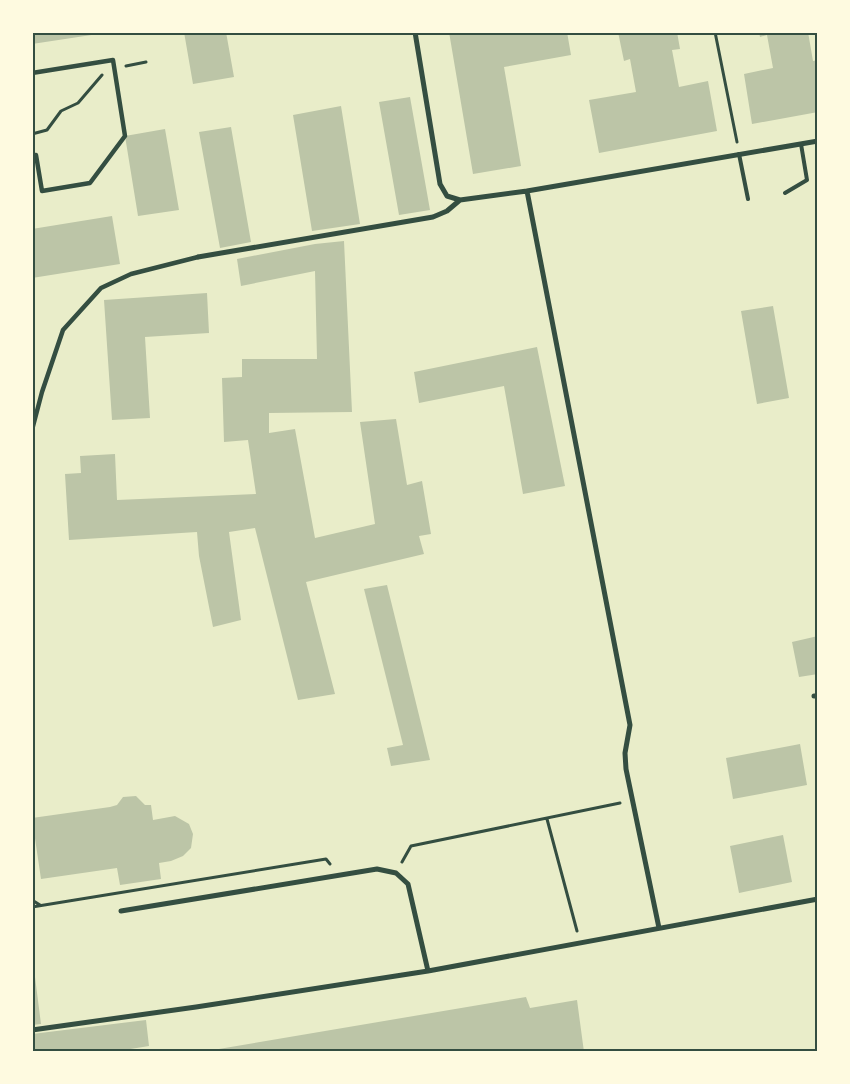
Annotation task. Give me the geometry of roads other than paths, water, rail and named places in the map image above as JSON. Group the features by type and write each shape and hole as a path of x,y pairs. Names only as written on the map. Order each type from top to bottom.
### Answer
{"street":[{"path":"415,32 440,184 447,196 460,200 526,192 818,141"},
{"path":"32,73 113,60 125,136 90,183 42,191 36,155 32,156"},
{"path":"526,192 630,724 625,753 660,928"},
{"path":"32,430 42,392 63,330 101,288 131,274 198,257 432,217 447,211 460,200"},
{"path":"121,911 377,869 396,873 408,884 428,971"},
{"path":"32,1030 428,971 818,898"}],"lane":[{"path":"785,193 807,180 801,144"},
{"path":"740,154 748,200"}]}
